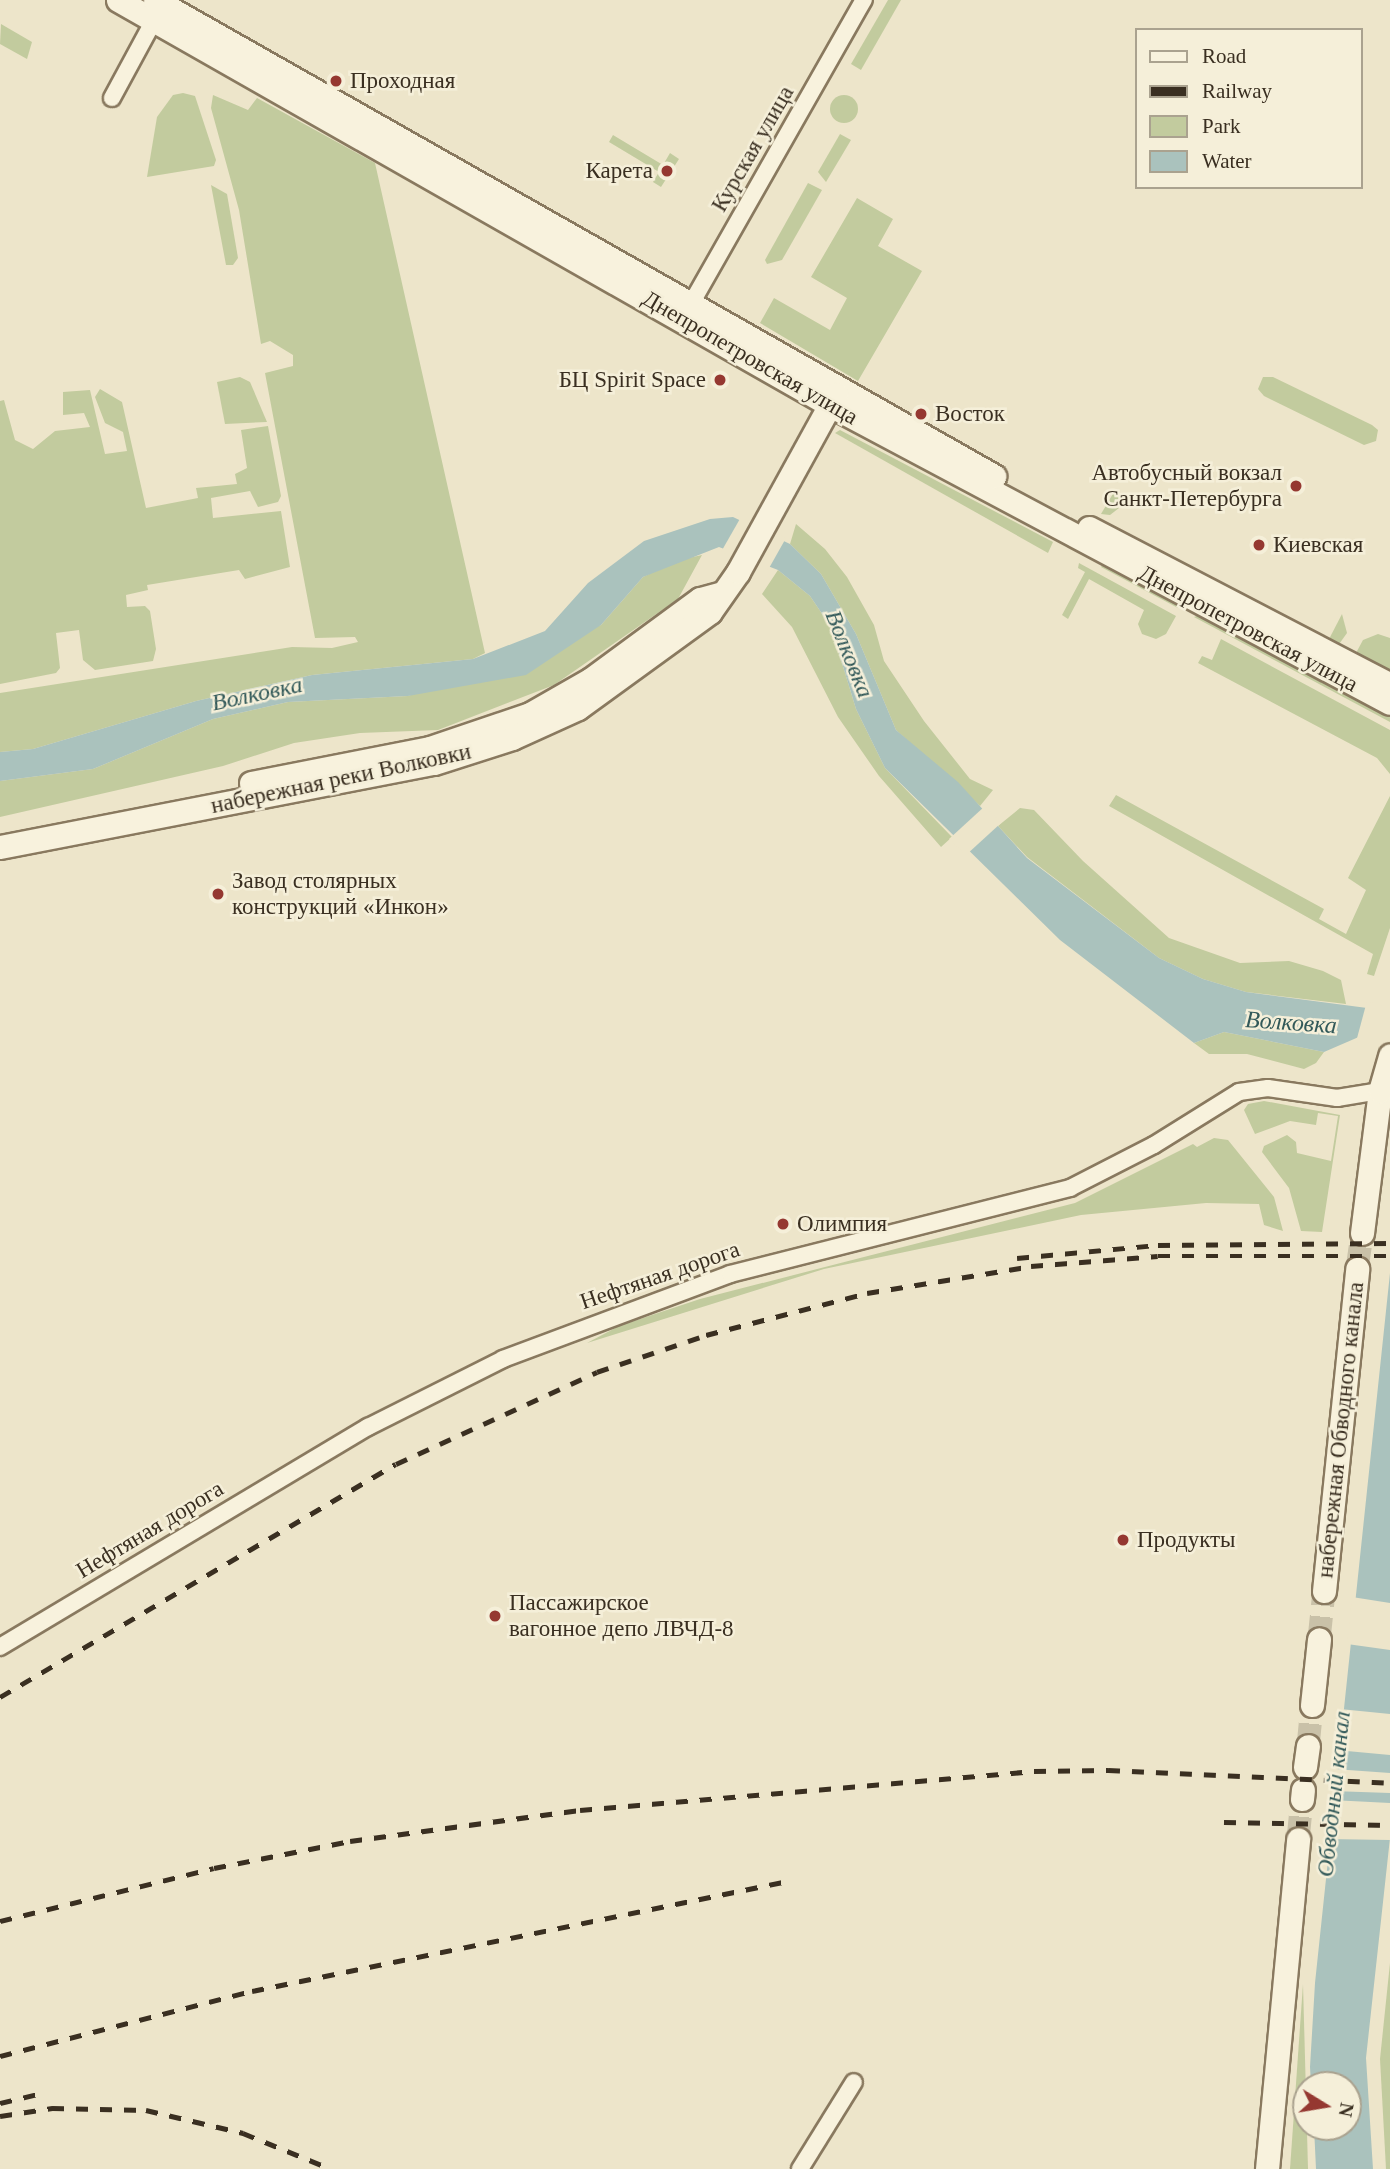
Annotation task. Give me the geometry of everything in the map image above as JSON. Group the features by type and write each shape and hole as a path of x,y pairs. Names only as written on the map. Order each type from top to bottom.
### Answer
{"main road":[{"name":"Днепропетровская улица","path":"118,0 159,6 834,397 1390,704"},
{"name":"Днепропетровская улица","path":"834,397 1390,685"},
{"name":"набережная реки Волковки","path":"0,847 398,771 512,738 600,694 703,618 738,572 834,397"},
{"name":"набережная реки Волковки","path":"0,831 430,748 474,735 568,694 700,599 719,594"},
{"path":"1362,1233 1385,1072"},
{"name":"набережная Обводного канала","path":"1324,1591 1357,1269"},
{"path":"1312,1705 1319,1639"},
{"path":"1267,2169 1298,1839"}],"street":[{"name":"Курская улица","path":"687,313 864,0"},
{"path":"112,97 159,6"},
{"name":"Нефтяная дорога","path":"0,1647 368,1427 503,1359 730,1273 1070,1188 1145,1150 1239,1092 1268,1088 1337,1098 1385,1072"},
{"path":"800,2169 854,2082"}],"green space":[{"path":"888,0 901,0 861,70 851,64"},
{"path":"1,24 32,42 27,59 0,44"},
{"path":"183,93 195,96 216,160 214,166 147,177 157,117 173,95"},
{"path":"213,95 248,110 257,98 375,163 485,653 473,659 312,675 196,701 33,749 0,752 0,693 292,647 332,648 358,642 355,637 315,638 265,373 293,366 293,355 270,341 261,344 239,210 211,108"},
{"path":"844,95 854,99 858,109 854,119 844,123 834,119 830,109 834,99"},
{"path":"840,134 851,140 826,182 818,172"},
{"path":"613,135 663,165 670,153 679,159 661,187 653,182 659,172 609,142"},
{"path":"808,183 822,190 782,260 767,264 765,260"},
{"path":"211,185 227,194 238,258 233,265 226,265"},
{"path":"857,198 893,219 878,246 922,271 858,381 760,323 774,298 830,330 847,298 811,277"},
{"path":"240,377 250,382 267,422 225,424 217,382"},
{"path":"1263,377 1273,377 1372,425 1378,430 1376,441 1364,445 1264,396 1258,389"},
{"path":"100,389 122,402 146,508 198,498 196,488 237,484 235,474 247,468 241,430 268,426 281,496 278,502 258,507 250,491 211,498 213,518 281,511 290,567 245,579 239,570 147,585 148,590 126,595 127,607 145,606 150,611 156,649 153,661 95,670 83,660 79,630 56,633 60,668 56,673 0,684 0,401 4,400 15,440 33,449 55,431 90,427 84,413 63,415 63,392 90,390 105,454 127,451 123,432 105,423 95,397"},
{"path":"840,430 1053,542 1048,553 835,433"},
{"path":"1114,492 1124,498 1119,508 1110,515 1101,514"},
{"path":"796,524 825,549 847,577 874,625 884,661 924,721 970,779 993,790 980,806 896,730 856,634 821,574 790,544"},
{"path":"702,555 678,599 554,685 438,730 360,733 294,743 223,766 0,817 0,781 93,769 213,719 288,702 408,696 601,625 643,577 675,561"},
{"path":"1104,562 1176,600 1178,608 1101,567"},
{"path":"1079,563 1176,616 1166,634 1156,639 1142,634 1138,624 1144,610 1089,579 1068,619 1062,615 1085,572 1078,568"},
{"path":"778,570 810,596 831,627 856,709 885,768 952,837 941,847 879,776 838,717 792,627 762,594"},
{"path":"1202,614 1390,715 1390,722 1194,617"},
{"path":"1342,614 1347,633 1337,647 1327,643"},
{"path":"1378,634 1390,638 1390,674 1356,653 1363,640"},
{"path":"1221,639 1390,730 1390,774 1377,758 1198,663 1202,656 1212,660"},
{"path":"1116,795 1324,909 1319,919 1346,934 1366,890 1348,878 1390,796 1390,928 1374,976 1367,974 1373,954 1109,806"},
{"path":"1020,808 1034,810 1083,861 1169,938 1240,963 1289,961 1323,971 1341,980 1346,1004 1246,992 1203,979 1159,958 1027,857 998,826"},
{"path":"1224,1032 1324,1052 1316,1063 1304,1069 1247,1054 1209,1054 1194,1043"},
{"path":"1264,1101 1340,1115 1322,1232 1301,1231 1289,1188 1262,1152 1264,1146 1287,1135 1296,1142 1297,1153 1331,1161 1338,1116 1318,1113 1316,1125 1290,1121 1255,1134 1244,1110 1248,1104"},
{"path":"1214,1138 1228,1140 1274,1197 1283,1231 1264,1225 1259,1204 1206,1203 1081,1215 824,1269 587,1343 619,1326 700,1299 1075,1203 1193,1144 1197,1147"},
{"path":"1390,1963 1390,2169 1386,2169 1380,2059"},
{"path":"1303,1984 1305,2071 1297,2071"},
{"path":"1292,2141 1307,2141 1308,2169 1290,2169"}],"water":[{"name":"Волковка","path":"733,517 790,544 821,574 856,634 896,730 958,782 1027,858 1159,958 1203,979 1246,992 1390,1011 1361,1036 1324,1052 1224,1032 1194,1043 1060,940 885,768 856,709 831,627 810,596 778,570 719,547 643,577 601,625 526,675 408,696 288,702 213,719 93,769 0,781 0,752 33,749 196,701 312,675 473,659 545,631 588,583 644,541 710,519"},
{"name":"Обводный канал","path":"1390,1273 1390,1838 1366,2058 1373,2169 1316,2169 1315,2141 1362,2141 1362,2071 1310,2071 1315,1983"}],"pier":[{"path":"741,517 786,538 768,570 721,552"},
{"path":"985,806 1001,823 966,855 949,839"},
{"path":"1367,1001 1390,1008 1390,1047 1356,1042"},
{"path":"1352,1597 1390,1603 1390,1650 1347,1644"},
{"path":"1340,1709 1390,1714 1390,1755 1336,1750"},
{"path":"1334,1769 1390,1773 1390,1793 1332,1791"},
{"path":"1331,1800 1390,1803 1390,1840 1327,1839"}],"tunnel":[{"path":"1357,1269 1362,1233"},
{"path":"1319,1639 1324,1591"},
{"path":"1308,1746 1312,1705"},
{"path":"1298,1839 1302,1799"}],"railway":[{"path":"1017,1258 1158,1245 1390,1243"},
{"path":"0,1697 396,1464 597,1372 706,1335 867,1293 1031,1266 1158,1256 1390,1256"},
{"path":"0,1921 214,1868 350,1841 580,1810 1034,1771 1108,1770 1390,1783"},
{"path":"1224,1822 1390,1825"},
{"path":"0,2056 252,1991 783,1882"},
{"path":"0,2103 46,2092"},
{"path":"0,2116 52,2108 146,2110 243,2133 331,2169"}],"place":[{"name":"Проходная","path":"336,81"},
{"name":"Карета","path":"667,171"},
{"name":"БЦ Spirit Space","path":"720,380"},
{"name":"Восток","path":"921,414"},
{"name":"Автобусный вокзал Санкт-Петербурга","path":"1296,486"},
{"name":"Киевская","path":"1259,545"},
{"name":"Завод столярных конструкций «Инкон»","path":"218,894"},
{"name":"Олимпия","path":"783,1224"},
{"name":"Продукты","path":"1123,1540"},
{"name":"Пассажирское вагонное депо ЛВЧД-8","path":"495,1616"}]}
